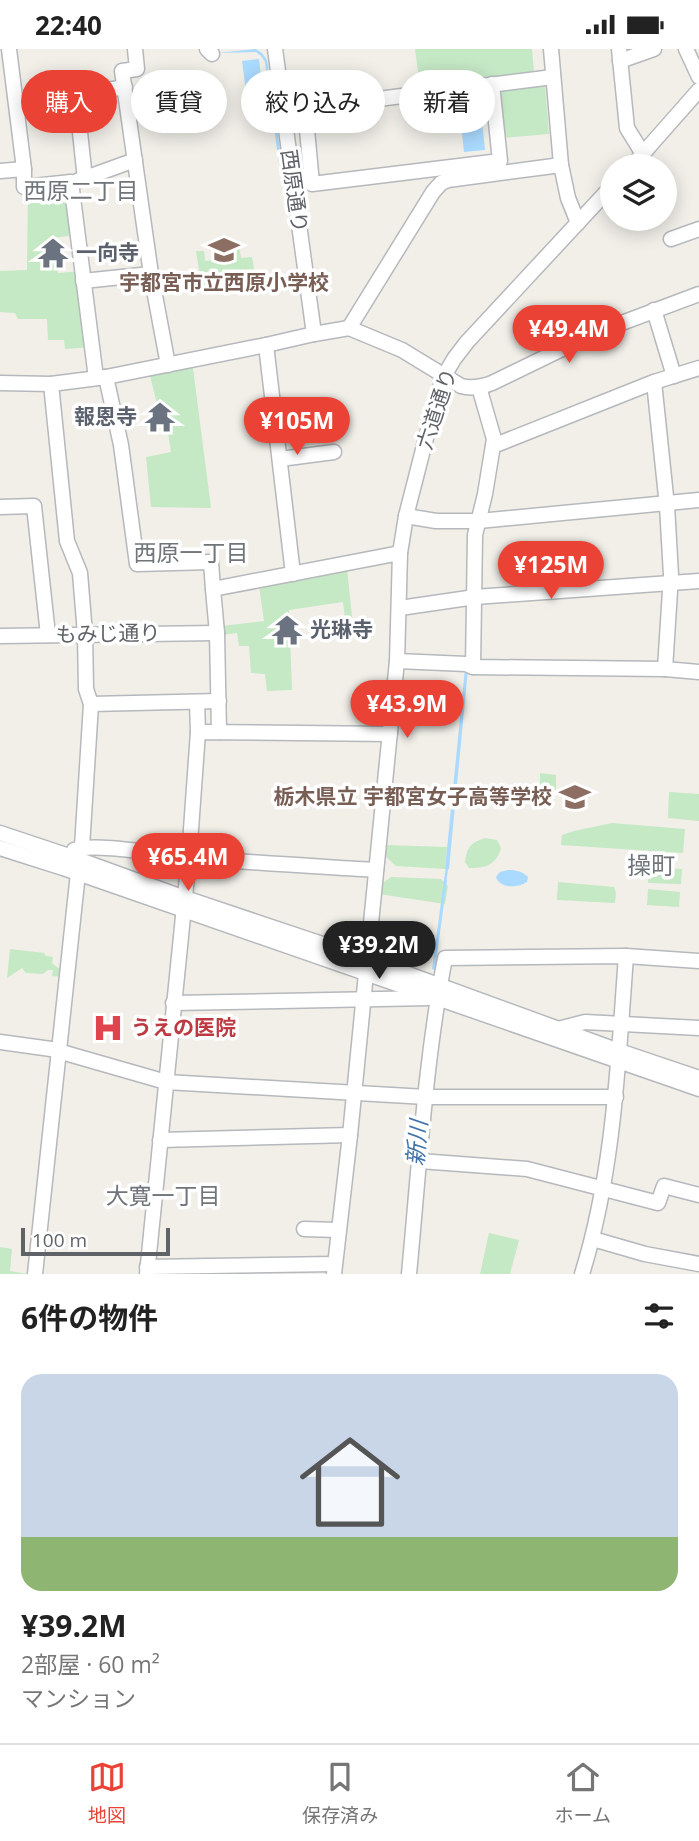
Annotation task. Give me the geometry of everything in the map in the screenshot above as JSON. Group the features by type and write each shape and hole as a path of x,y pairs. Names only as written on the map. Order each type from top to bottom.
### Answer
{"street":[{"path":"9,49 24,187 78,180 135,160"},
{"path":"135,49 137,69 122,71 151,274 168,365"},
{"name":"西原通り","path":"275,49 278,70"},
{"path":"551,49 561,165 568,198 578,223"},
{"path":"642,154 626,128 619,55 654,49"},
{"path":"686,49 699,77"},
{"path":"495,84 553,77"},
{"path":"125,87 76,95 83,281 101,378 121,445 137,564 211,562 217,633 219,733"},
{"path":"644,154 699,90"},
{"path":"308,133 313,184 500,161 495,113"},
{"name":"西原通り","path":"286,133 314,334"},
{"path":"349,328 441,183 561,165"},
{"path":"0,171 24,169"},
{"path":"432,169 433,192"},
{"name":"六道通り","path":"334,1269 350,1135 397,661 400,553 406,516 435,403 444,376 454,359 467,341 600,199"},
{"path":"671,239 699,229"},
{"path":"83,281 151,274"},
{"path":"0,383 51,384 101,378 349,328 402,350 461,386 479,387 595,333 699,294"},
{"path":"654,310 674,376"},
{"path":"266,345 293,574"},
{"path":"493,446 654,382 699,368"},
{"path":"654,382 671,579 665,669"},
{"path":"51,384 67,541 80,573 86,689 91,704 82,847"},
{"path":"473,667 475,535 494,439 479,387"},
{"path":"279,459 334,452"},
{"path":"406,516 436,521 479,521 699,500"},
{"path":"0,507 34,506 48,635"},
{"path":"214,589 400,553"},
{"path":"400,603 475,593 671,579 699,573"},
{"path":"671,579 699,581"},
{"name":"もみじ通り","path":"0,636 217,633"},
{"path":"397,661 466,664 473,667 665,669 699,672"},
{"path":"91,704 219,701"},
{"path":"197,702 198,731 189,857 147,1271 334,1269"},
{"path":"198,731 390,734"},
{"path":"0,834 66,862 365,974 439,992 558,1029 618,1057 699,1078"},
{"path":"66,862 73,851 82,847 376,870"},
{"path":"0,848 66,862 78,873 367,958 439,992 699,1089"},
{"path":"35,1274 78,873"},
{"path":"409,1274 426,1097 445,958 626,956 699,961"},
{"path":"582,1274 593,1239 603,1189 616,1097 626,956"},
{"path":"173,1003 363,1001 439,992"},
{"path":"558,1029 585,1022 699,1028"},
{"path":"0,1042 59,1051 166,1082 426,1097 616,1097"},
{"path":"160,1140 350,1135"},
{"path":"420,1161 527,1169 658,1203 664,1186 699,1195"},
{"path":"304,1229 338,1230"},
{"path":"593,1239 645,1254 699,1264"}],"green space":[{"path":"415,49 532,49 534,73 495,78 495,70 418,70"},
{"path":"545,86 549,134 502,138 498,90"},
{"name":"一向寺","path":"71,187 77,235 53,238 58,273 82,271 91,347 65,349 64,340 48,340 47,319 18,319 15,313 0,312 0,271 27,270 28,191"},
{"path":"239,245 241,258 252,257 256,281 202,289 196,251 204,251 205,261 215,260 214,249"},
{"path":"193,368 211,508 151,507 146,457 171,452 166,420 159,413 150,375"},
{"path":"347,569 354,635 347,634 343,602 289,610 292,690 267,691 265,674 251,673 249,646 239,646 237,633 221,635 221,626 264,621 259,586"},
{"path":"540,773 556,775 556,794 540,792"},
{"path":"669,792 699,794 699,821 668,818"},
{"path":"612,823 685,829 683,853 561,845 562,835"},
{"path":"485,838 497,840 501,848 497,858 480,868 469,868 465,862 467,852 473,844"},
{"path":"384,845 447,847 445,869 396,866 383,854"},
{"path":"649,868 682,869 681,884 648,883"},
{"path":"391,877 441,879 448,886 445,904 379,894 380,885"},
{"path":"558,882 614,887 615,903 557,900"},
{"path":"648,889 680,892 679,907 647,905"},
{"path":"10,949 44,953 53,957 52,963 63,968 62,977 52,976 53,970 43,974 26,973 22,968 7,978"},
{"path":"489,1233 519,1240 510,1274 480,1274"},
{"path":"0,1247 12,1249 10,1271 28,1274 0,1274"}],"water":[{"path":"256,49 267,60 268,70 256,52 216,53"},
{"path":"259,59 260,70 243,70 242,61"},
{"path":"275,133 278,133 284,178 281,178"},
{"path":"462,133 483,133 485,150 464,152"},
{"path":"465,668 468,669 449,869 445,869"},
{"path":"508,870 523,873 528,877 527,882 514,886 501,884 496,877 500,872"},
{"path":"444,880 447,880 435,970 432,969"}],"waterway":[{"name":"新川","path":"445,882 447,868"}],"place":[{"name":"宇都宮市立西原小学校","path":"224,250"},
{"name":"一向寺","path":"53,253"},
{"name":"報恩寺","path":"160,417"},
{"name":"光琳寺","path":"287,630"},
{"name":"栃木県立 宇都宮女子高等学校","path":"575,797"},
{"name":"うえの医院","path":"108,1028"}],"district":[{"name":"西原二丁目","path":"81,191"},
{"name":"西原一丁目","path":"191,553"},
{"name":"操町","path":"651,866"},
{"name":"大寛一丁目","path":"163,1196"}]}
